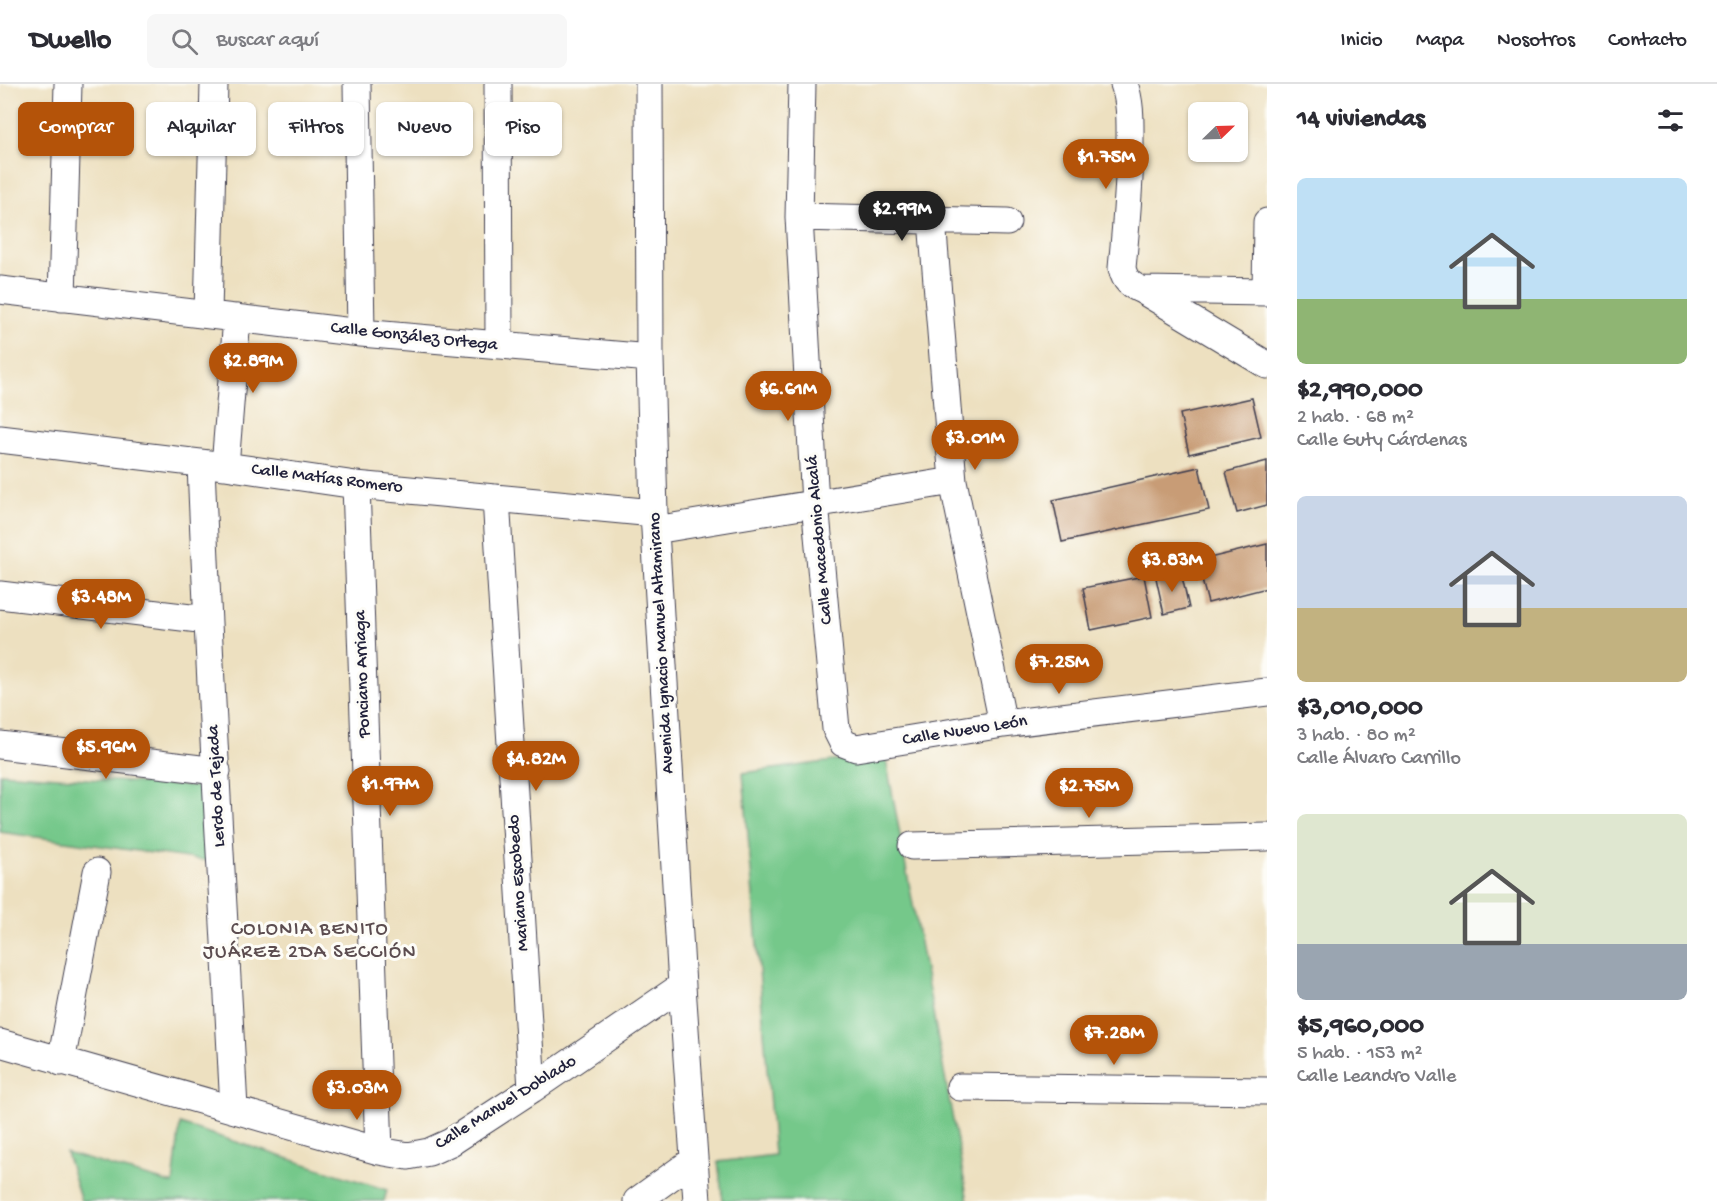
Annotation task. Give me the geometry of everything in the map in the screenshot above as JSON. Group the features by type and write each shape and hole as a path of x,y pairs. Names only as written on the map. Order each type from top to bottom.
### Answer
{"street":[{"path":"62,298 68,84"},
{"path":"208,314 214,84"},
{"path":"357,84 361,333"},
{"path":"498,84 499,345"},
{"name":"Avenida Ignacio Manuel Altamirano","path":"649,84 650,358 655,521 682,986 698,1201"},
{"name":"Calle Macedonio Alcalá","path":"802,84 799,217 815,503 836,729 843,743"},
{"path":"1124,84 1130,110 1130,174 1122,268 1134,285 1267,365"},
{"path":"799,217 1007,222"},
{"path":"932,220 953,481 1003,724"},
{"path":"1134,285 1266,292 1267,222"},
{"name":"Calle González Ortega","path":"0,290 361,333 650,358"},
{"name":"Lerdo de Tejada","path":"234,1109 207,620 213,465 237,318"},
{"name":"Calle Matías Romero","path":"0,439 356,485 496,498 655,521 815,503 953,481"},
{"name":"Ponciano Arriaga","path":"356,485 379,1151"},
{"name":"Mariano Escobedo","path":"496,498 532,1089"},
{"path":"0,595 207,620"},
{"name":"Calle Nuevo León","path":"843,743 856,748 1003,724 1267,692"},
{"path":"0,745 217,771"},
{"path":"912,846 1267,837"},
{"path":"61,1062 97,872"},
{"name":"Calle Manuel Doblado","path":"0,1043 379,1151 408,1156 429,1152 451,1142 682,986"},
{"path":"960,1087 1267,1091"},
{"path":"637,1201 694,1160"}],"green space":[{"path":"885,754 968,1201 723,1201 718,1162 774,1155 743,773"},
{"path":"0,773 202,787 209,861 0,832"},
{"path":"180,1124 387,1190 384,1201 81,1201 66,1153 173,1184"}],"building":[{"path":"1252,398 1261,437 1189,454 1180,414"},
{"path":"1267,461 1267,505 1237,513 1226,472"},
{"path":"1199,467 1209,510 1062,542 1053,500"},
{"path":"1267,544 1267,588 1208,603 1197,561"},
{"path":"1181,572 1189,608 1164,614 1156,578"},
{"path":"1144,576 1152,617 1091,630 1083,588"}],"district":[{"name":"COLONIA BENITO JUÁREZ 2DA SECCIÓN","path":"310,942"}]}
